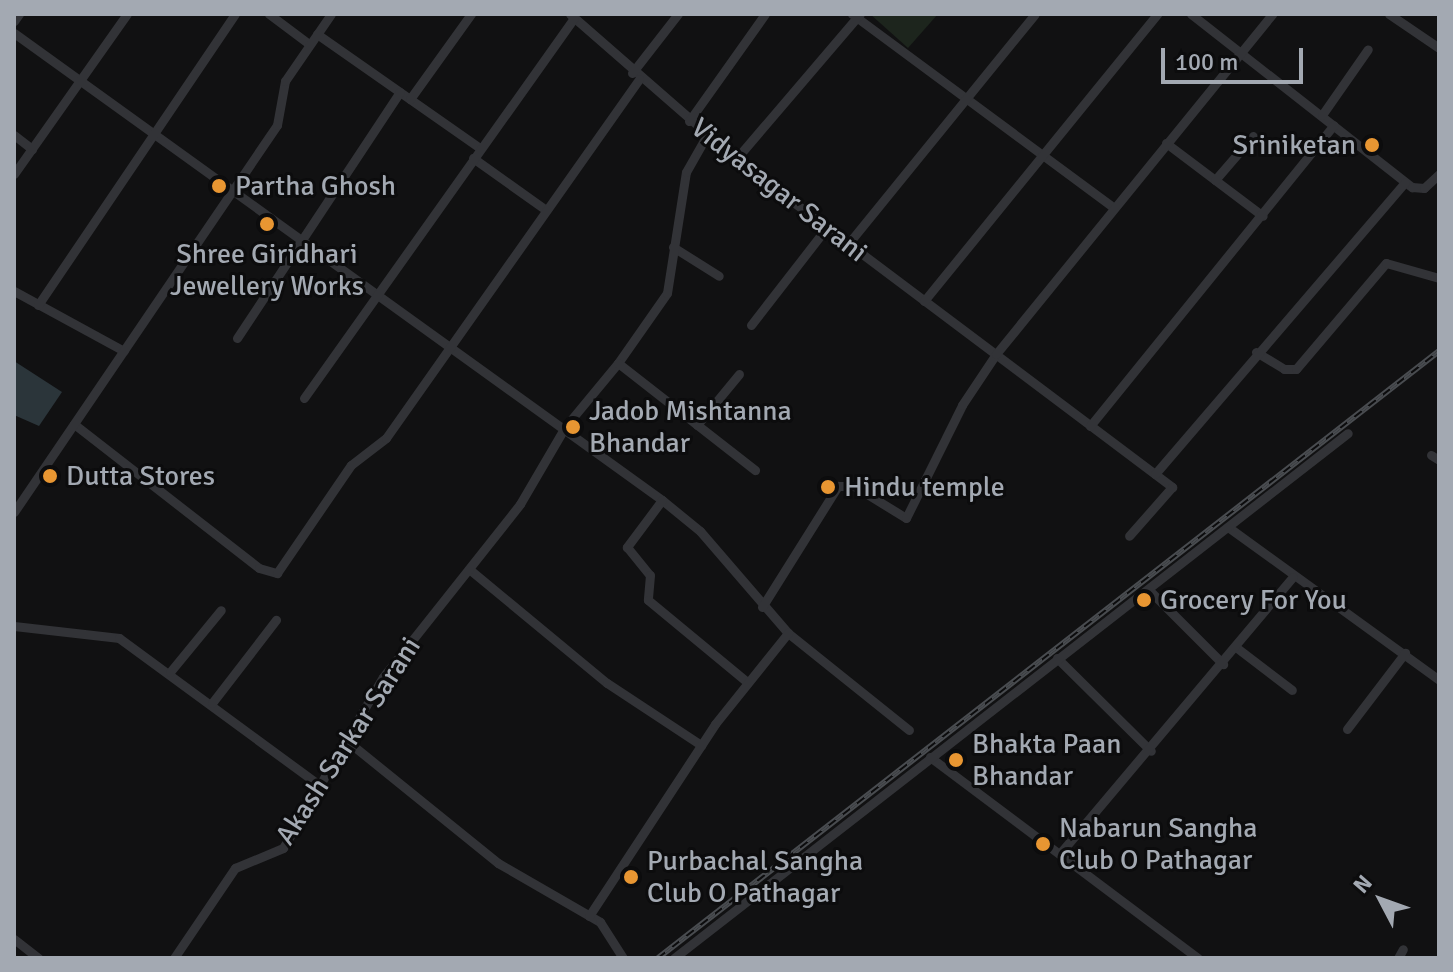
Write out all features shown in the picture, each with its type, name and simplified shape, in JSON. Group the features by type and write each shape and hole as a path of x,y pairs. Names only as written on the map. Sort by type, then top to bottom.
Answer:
{"street":[{"path":"14,21 19,14"},
{"path":"14,174 127,14"},
{"path":"38,305 235,14"},
{"path":"269,14 309,44"},
{"path":"14,512 277,125 285,81 331,14"},
{"path":"410,99 471,14"},
{"path":"74,424 259,568 277,573 351,465 386,438 448,340 678,14"},
{"path":"689,121 765,14"},
{"path":"848,244 962,97 1035,14"},
{"path":"924,301 1157,14"},
{"path":"1191,14 1405,182 1421,189 1439,174"},
{"path":"762,607 838,486 854,486 906,518 996,354 1272,14"},
{"path":"1389,14 1439,48"},
{"path":"736,159 856,15 1114,208"},
{"path":"304,398 376,288 473,158 572,16"},
{"name":"Vidyasagar Sarani","path":"572,16 635,76 736,159 1155,474"},
{"path":"14,33 376,288 662,500 700,531 762,607 788,633 909,730"},
{"path":"317,34 480,148"},
{"path":"1322,115 1368,49"},
{"path":"237,338 307,240 400,92"},
{"path":"1090,426 1334,125"},
{"path":"14,135 32,149"},
{"name":"Akash Sarkar Sarani","path":"174,958 235,868 283,848 322,787 383,677 520,504 565,427 618,363 667,293 686,172 707,135"},
{"path":"1215,180 1253,136"},
{"path":"1166,143 1263,216"},
{"path":"473,158 543,208"},
{"path":"1129,536 1172,487 1155,474 1256,352 1405,182"},
{"path":"751,325 827,227"},
{"path":"673,247 719,276"},
{"path":"1256,352 1284,369 1296,369 1386,263 1439,278"},
{"path":"14,291 124,351"},
{"path":"618,363 755,470"},
{"path":"697,425 739,374"},
{"path":"674,958 1348,433"},
{"path":"662,500 627,547 650,575 648,600 747,682"},
{"path":"1228,527 1439,680"},
{"path":"469,569 607,683 701,745"},
{"path":"1062,851 1151,751 1293,577"},
{"path":"1149,590 1223,664"},
{"path":"170,672 221,610"},
{"path":"212,703 276,620"},
{"path":"14,626 34,634 111,635 170,672 322,787"},
{"path":"589,916 701,745 788,633"},
{"path":"1237,648 1292,690"},
{"path":"1347,729 1405,653"},
{"path":"1057,658 1151,751"},
{"path":"346,740 498,863 589,916 620,946 623,958"},
{"path":"930,757 1062,851 1198,958"},
{"path":"14,939 38,958"}],"shaded area":[{"path":"870,14 938,14 908,48"},
{"path":"14,361 62,392 39,426 14,415"}],"railway":[{"path":"658,958 1439,351"}],"place":[{"name":"Sriniketan","path":"1372,145"},
{"name":"Partha Ghosh","path":"219,186"},
{"name":"Shree Giridhari Jewellery Works","path":"267,224"},
{"name":"Jadob Mishtanna Bhandar","path":"573,427"},
{"name":"Dutta Stores","path":"50,476"},
{"name":"Hindu temple","path":"828,487"},
{"name":"Grocery For You","path":"1144,600"},
{"name":"Bhakta Paan Bhandar","path":"956,760"},
{"name":"Nabarun Sangha Club O Pathagar","path":"1043,844"},
{"name":"Purbachal Sangha Club O Pathagar","path":"631,877"}]}
